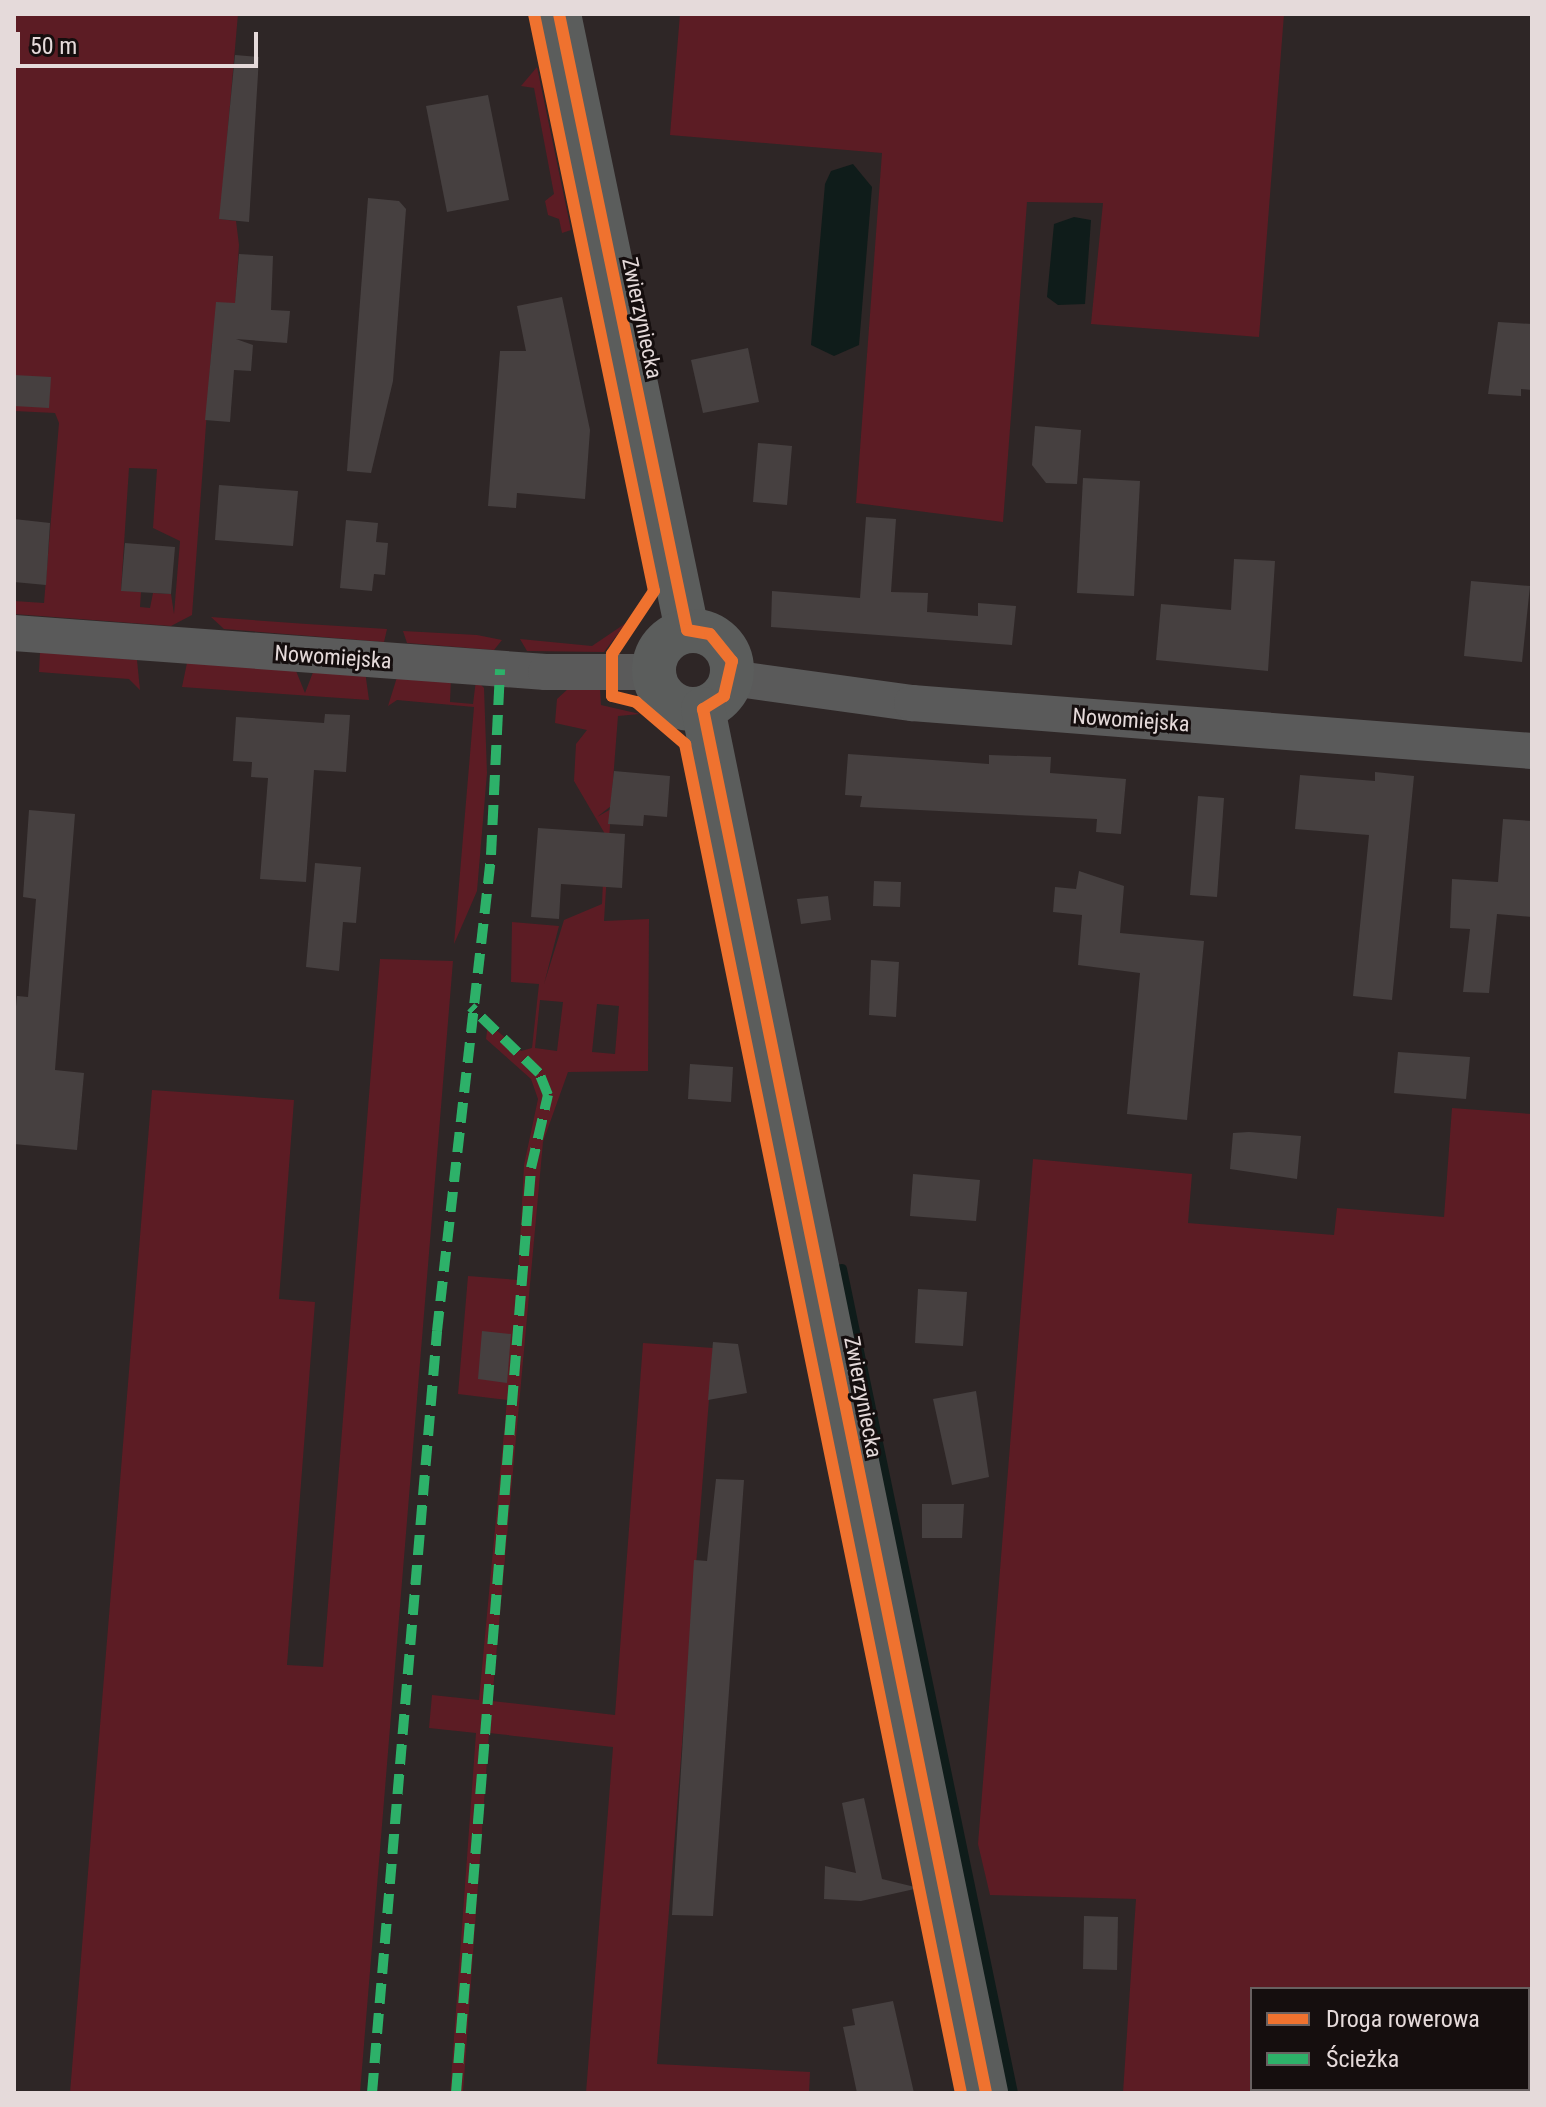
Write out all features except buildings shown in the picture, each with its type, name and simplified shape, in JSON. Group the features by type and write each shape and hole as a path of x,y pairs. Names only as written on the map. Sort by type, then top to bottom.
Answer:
{"street":[{"name":"Zwierzyniecka","path":"559,14 687,630"},
{"path":"687,630 720,640 732,661 717,694 668,700 653,672 664,643 687,630"},
{"name":"Nowomiejska","path":"14,633 546,672 653,672"},
{"name":"Zwierzyniecka","path":"717,694 986,2093"},
{"name":"Nowomiejska","path":"717,694 912,703 1532,751"}],"shaded area":[{"path":"14,14 238,14 220,219 236,221 239,245 233,339 212,343 192,615 171,626 14,614 14,601 44,603 59,423 55,413 14,411","holes":["129,468 157,469 153,528 180,541 174,614 171,594 153,593 150,608 140,607 141,592 121,590"]},
{"path":"680,14 1284,14 1259,337 1091,324 1103,203 1027,202 1003,522 856,503 882,153 670,135"},
{"path":"537,67 571,230 562,233 559,219 548,215 545,201 554,194 534,88 521,86"},
{"path":"853,164 872,187 859,345 834,356 811,345 825,184 831,171"},
{"path":"1074,217 1091,220 1085,304 1058,305 1047,297 1054,224"},
{"path":"211,617 387,629 384,642 224,629"},
{"path":"626,623 604,652 527,651 520,639 592,646"},
{"path":"403,631 477,635 502,640 494,650 407,643"},
{"path":"40,652 137,660 140,690 129,679 39,672"},
{"path":"188,658 294,666 305,693 315,667 365,671 369,700 182,687"},
{"path":"398,674 451,678 450,702 473,704 476,680 484,688 487,773 477,891 454,944 474,707 397,700 388,706"},
{"path":"569,688 600,689 601,705 640,714 618,716 611,806 597,817 611,809 604,921 649,919 648,1071 568,1072 543,1142 492,1701 615,1715 643,1343 713,1348 657,2064 810,2072 809,2093 586,2093 613,1747 489,1733 463,2093 450,2093 476,1733 429,1728 432,1695 479,1700 507,1400 458,1394 468,1276 518,1280 524,1165 538,1099 531,1079 486,1039 488,1023 521,1051 532,1048 539,984 511,982 512,922 559,926 544,984 564,920 602,904 605,834 574,781 576,744 587,730 555,723 557,699","holes":["540,1000 563,1002 557,1051 535,1048","597,1004 619,1006 615,1054 592,1052"]},
{"path":"380,959 453,961 360,2093 70,2093 152,1090 294,1100 279,1299 315,1302 287,1665 323,1667"},
{"path":"1452,1108 1532,1114 1532,2093 1123,2093 1136,1899 990,1895 978,1844 1033,1159 1192,1174 1188,1223 1334,1235 1337,1208 1444,1217"}],"waterway":[{"path":"842,1269 1013,2093"}],"marked path":[{"path":"372,2093 437,1331 491,855 500,669"},
{"path":"456,2093 531,1168 548,1095 539,1073 471,1007"}],"cycle path":[{"path":"534,14 654,591 612,654 612,696 636,702 685,744 961,2093"},
{"path":"559,14 687,630 710,634 732,661 724,696 703,709 986,2093"}]}
